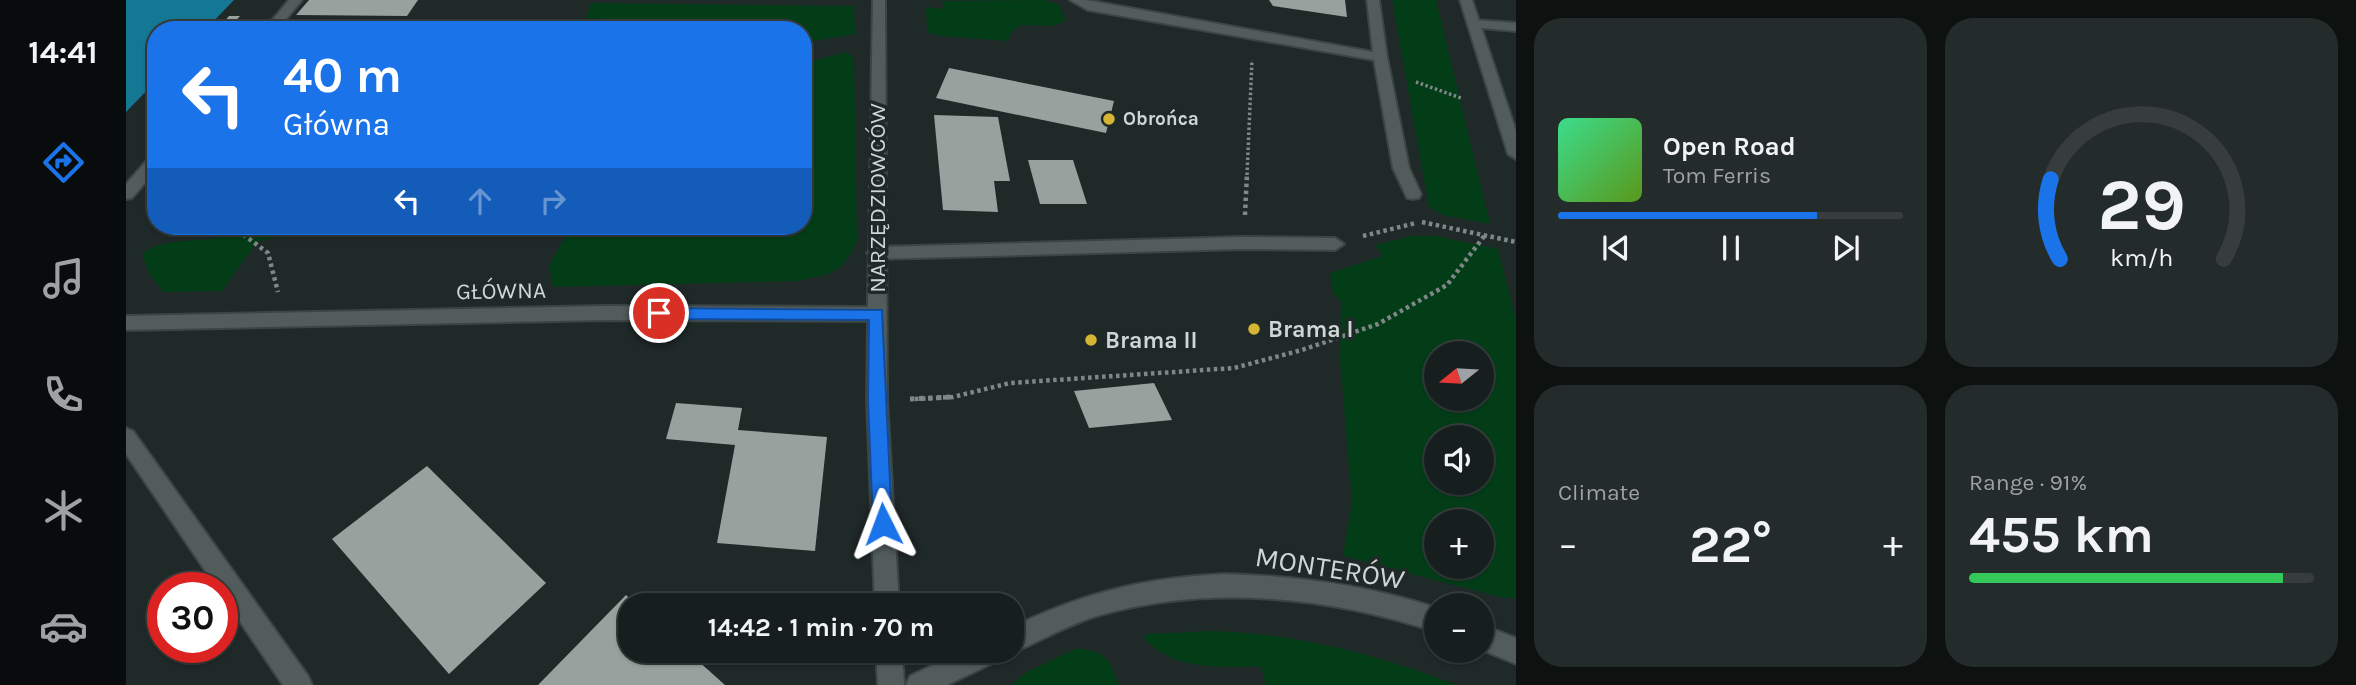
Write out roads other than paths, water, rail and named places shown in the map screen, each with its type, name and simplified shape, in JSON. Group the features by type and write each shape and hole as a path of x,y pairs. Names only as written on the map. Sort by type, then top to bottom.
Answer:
{"street":[{"path":"278,21 296,0"},
{"name":"NARZĘDZIOWCÓW","path":"879,0 877,400 886,593"},
{"path":"1076,0 1088,6 1253,34 1381,63"},
{"path":"1373,0 1381,63 1401,168 1413,194"},
{"path":"1466,0 1516,154"},
{"path":"1475,24 1516,27"},
{"path":"126,194 147,170"},
{"path":"876,253 1243,243 1335,244"},
{"name":"GŁÓWNA","path":"126,323 604,313 877,314"},
{"path":"126,437 299,685"},
{"name":"MONTERÓW","path":"1024,634 1066,614 1103,602 1190,588 1236,585 1296,590 1356,600 1424,617"},
{"path":"1494,642 1516,651"},
{"path":"890,663 891,685"},
{"path":"919,685 964,663"}],"water":[{"path":"126,0 234,0 214,21 147,21 147,90 126,112"}],"place":[{"name":"Obrońca","path":"1109,119"},
{"name":"Brama I","path":"1254,329"},
{"name":"Brama II","path":"1091,340"}]}
